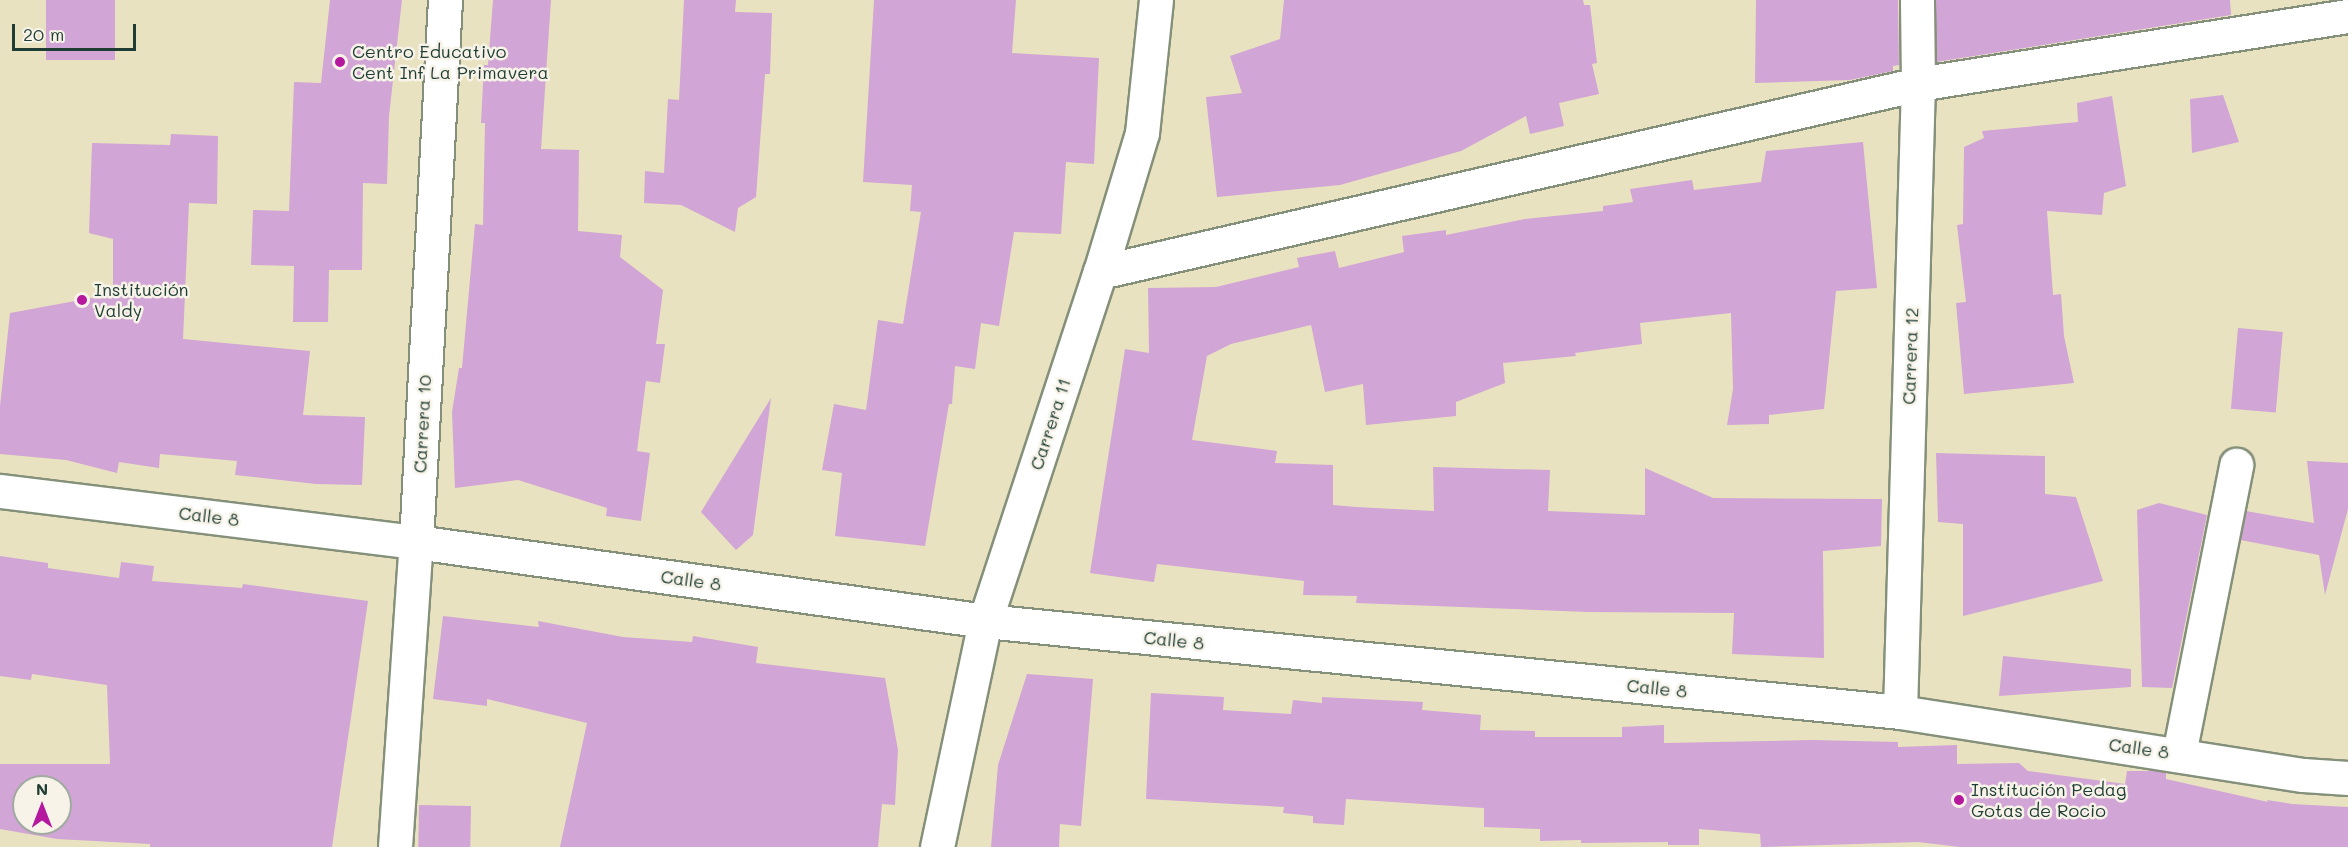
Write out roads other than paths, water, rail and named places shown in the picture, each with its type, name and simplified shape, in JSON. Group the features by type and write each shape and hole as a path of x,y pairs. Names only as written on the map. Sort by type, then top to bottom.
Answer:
{"street":[{"name":"Carrera 10","path":"395,847 416,542 445,0"},
{"name":"Carrera 11","path":"937,847 985,621 1100,272 1142,133 1156,0"},
{"name":"Carrera 12","path":"1900,712 1918,84 1917,0"},
{"path":"1100,272 1918,84 2348,16"},
{"path":"2179,754 2236,465"},
{"name":"Calle 8","path":"0,490 416,542 985,621 1900,712 2303,775 2348,778"}],"place":[{"name":"Centro Educativo Cent Inf La Primavera","path":"340,62"},
{"name":"Institución Valdy","path":"82,300"},
{"name":"Institución Pedag Gotas de Rocio","path":"1959,800"}]}
